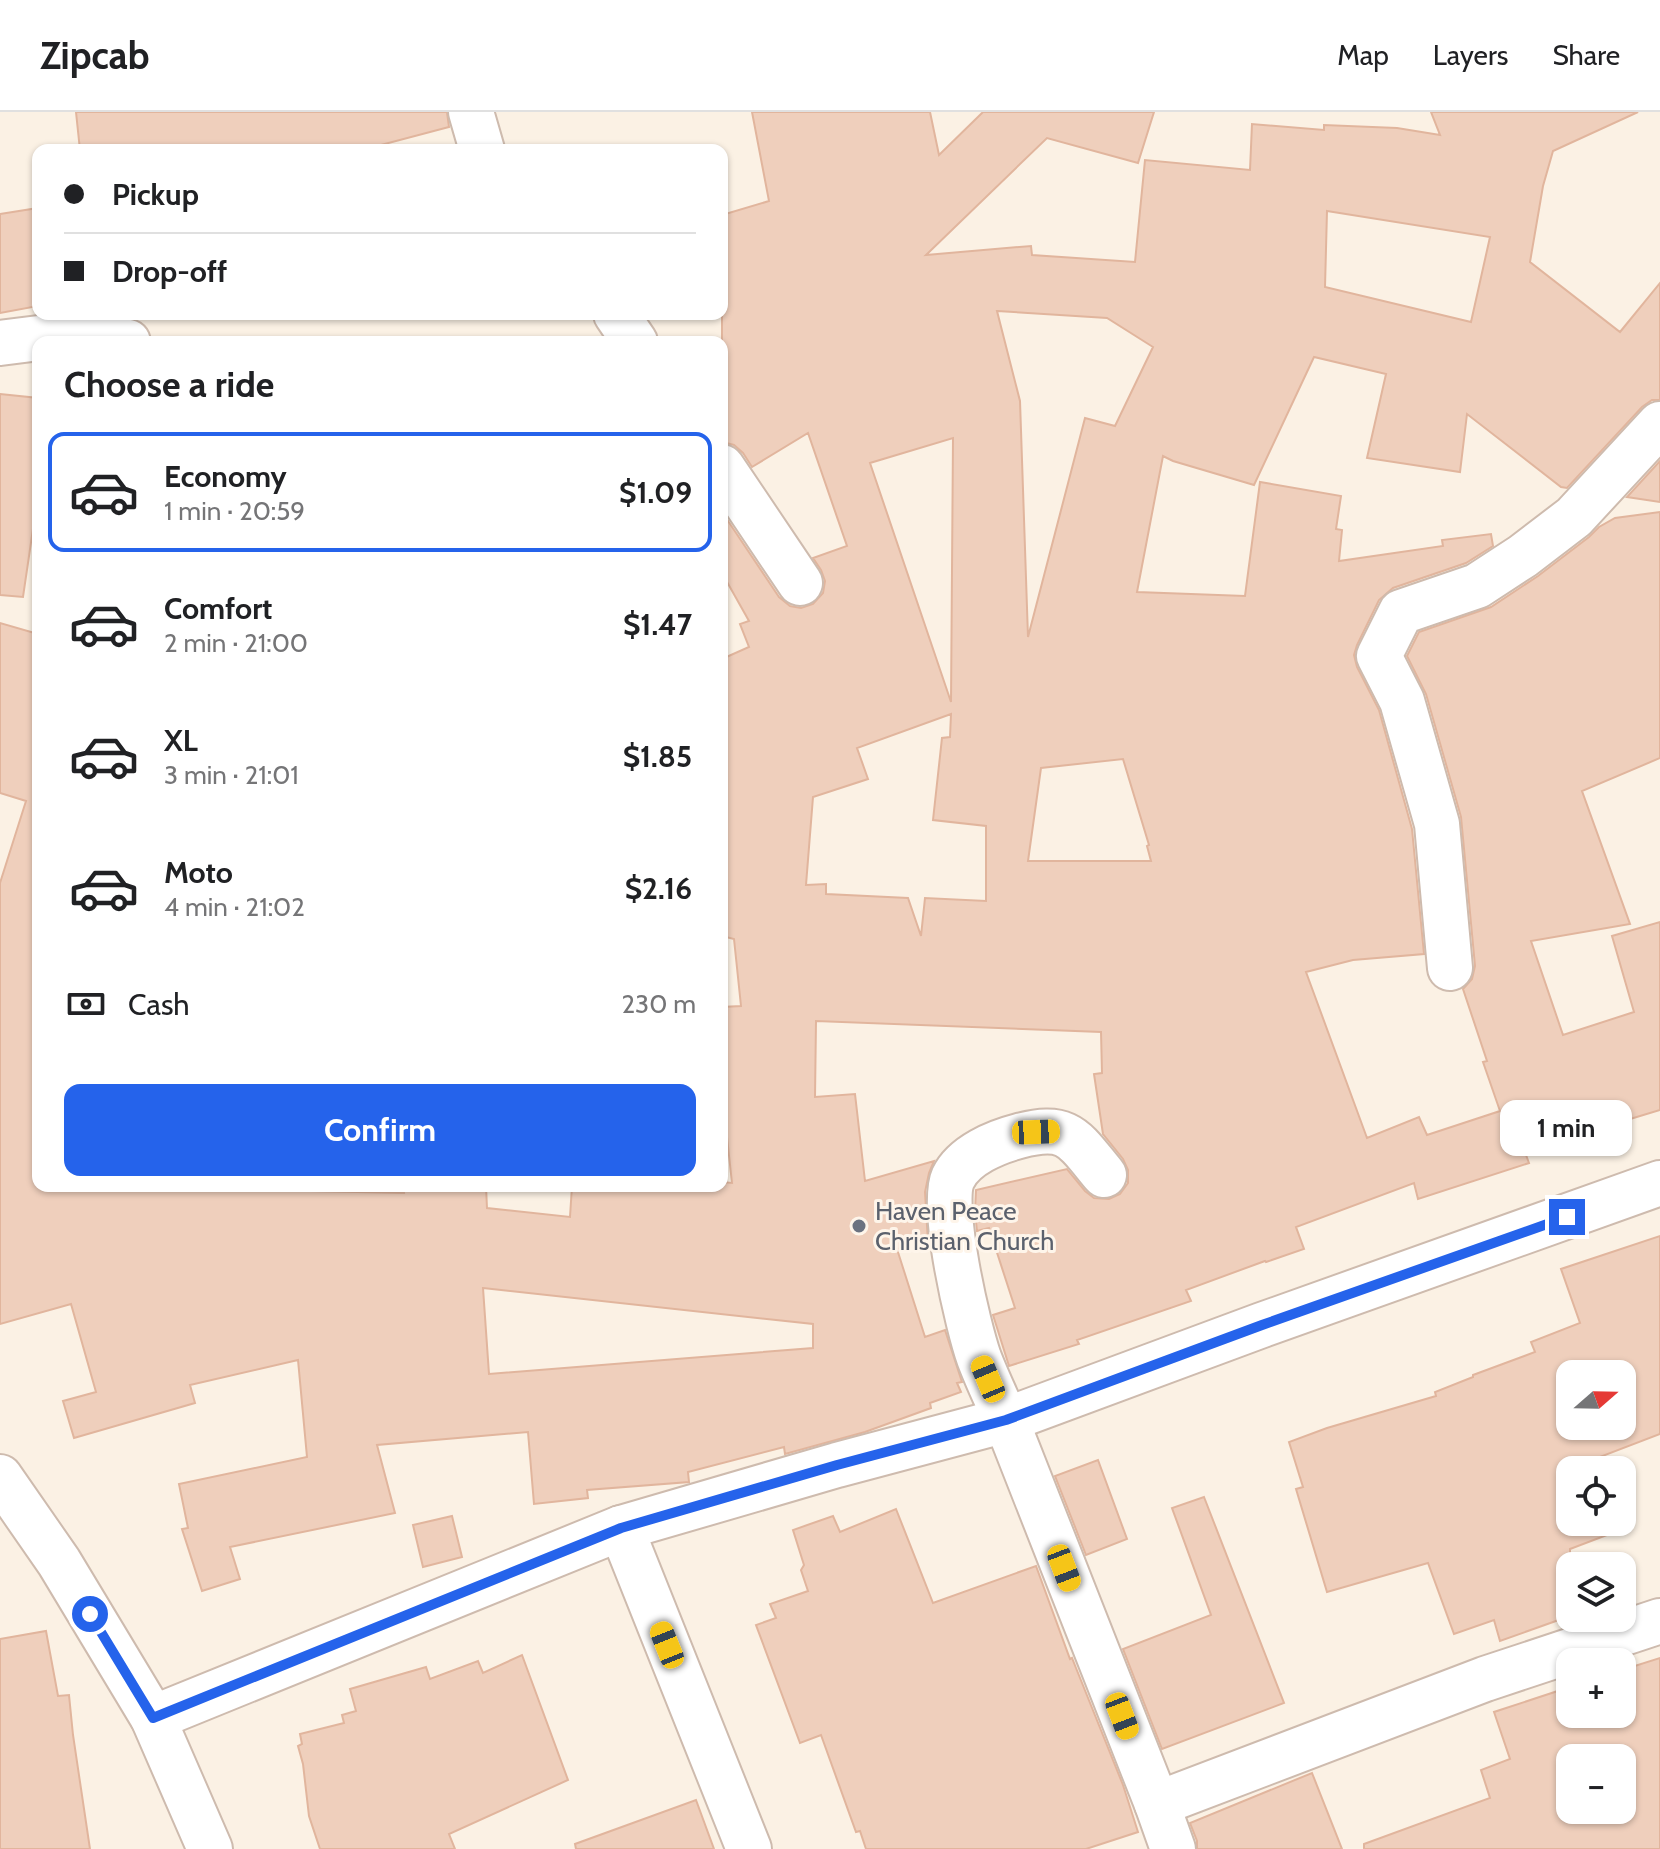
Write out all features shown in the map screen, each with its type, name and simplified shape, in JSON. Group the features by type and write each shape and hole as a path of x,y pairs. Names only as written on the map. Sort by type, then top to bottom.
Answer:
{"street":[{"path":"471,112 480,144"},
{"path":"55,336 79,333 95,336"},
{"path":"0,343 32,339"},
{"path":"1450,968 1437,824 1402,701 1379,656 1401,612 1477,586 1523,556 1574,517 1660,424"},
{"path":"728,476 800,583"},
{"path":"1104,1175 1073,1140 1056,1131 1036,1132 1005,1140 984,1150 960,1168 952,1179 950,1214 963,1301 979,1358 1173,1849"},
{"path":"153,1718 621,1528 1006,1420 1660,1183"},
{"path":"0,1477 59,1562 153,1718 210,1849"},
{"path":"621,1528 749,1849"},
{"path":"1157,1804 1485,1679 1660,1621"}],"building":[{"path":"76,112 447,112 449,127 385,144 79,144"},
{"path":"752,112 930,112 939,155 983,112 1154,112 1138,163 1047,138 926,255 1031,246 1032,255 1135,262 1145,160 1250,170 1252,124 1324,130 1324,125 1397,128 1440,135 1431,112 1638,112 1553,151 1543,186 1530,262 1620,332 1660,283 1660,400 1652,400 1642,407 1567,488 1561,487 1467,414 1460,472 1367,458 1386,374 1314,357 1254,485 1163,456 1137,592 1245,596 1260,482 1341,496 1336,529 1342,530 1339,561 1443,546 1442,540 1491,534 1493,546 1466,563 1393,588 1379,600 1354,655 1379,710 1412,829 1424,954 1353,960 1306,972 1367,1138 1419,1117 1427,1135 1500,1111 1463,989 1472,979 1475,966 1461,817 1426,694 1407,656 1419,632 1491,607 1538,576 1599,527 1615,518 1660,512 1660,758 1582,791 1630,924 1531,941 1563,1035 1634,1012 1612,936 1660,922 1660,1110 1526,1155 1529,1163 1418,1199 1414,1183 1296,1227 1304,1249 1186,1290 1191,1301 1077,1340 1079,1344 1009,1366 993,1315 1015,1308 989,1228 977,1231 976,1190 1067,1169 1094,1198 1109,1199 1120,1194 1128,1183 1128,1170 1103,1134 1094,1074 1102,1073 1101,1032 816,1021 815,1097 855,1094 865,1181 934,1161 925,1192 928,1242 897,1249 925,1337 945,1330 962,1382 957,1383 961,1392 930,1403 931,1408 865,1432 785,1454 784,1447 688,1472 689,1482 587,1490 588,1498 534,1504 528,1432 377,1445 395,1513 230,1547 240,1579 202,1591 182,1529 188,1528 179,1484 307,1457 298,1360 190,1385 195,1403 74,1438 63,1401 96,1392 71,1304 0,1324 0,883 26,801 0,793 0,623 32,632 32,1192 486,1192 487,1208 570,1217 572,1192 728,1192 728,1183 732,1183 728,1146 728,1007 741,1006 734,939 728,938 728,656 749,647 740,624 749,621 728,584 728,521 779,597 790,606 801,608 813,604 823,593 825,581 813,558 847,546 808,433 752,467 743,453 728,444 728,336 722,336 722,320 728,320 728,213 769,201","holes":["1327,211 1490,237 1471,322 1325,287","997,311 1107,318 1153,347 1115,426 1085,418 1028,637 1020,401","953,438 951,702 870,463","951,714 950,737 942,738 933,820 986,826 986,901 925,898 921,936 908,898 826,894 826,884 806,885 813,797 868,779 857,748","1123,759 1151,861 1028,861 1041,768","483,1288 813,1324 813,1348 489,1374"]},
{"path":"32,209 32,307 0,313 0,214"},
{"path":"0,394 32,397 32,536 23,597 0,595"},
{"path":"1660,461 1660,502 1627,497"},
{"path":"1660,1236 1660,1434 1602,1456 1556,1456 1556,1536 1604,1536 1570,1549 1570,1552 1556,1552 1556,1621 1500,1641 1494,1620 1454,1634 1428,1563 1327,1592 1296,1489 1303,1487 1289,1442 1436,1396 1435,1392 1473,1375 1535,1352 1531,1342 1580,1323 1561,1269"},
{"path":"1098,1460 1127,1539 1086,1555 1055,1476"},
{"path":"1204,1497 1284,1703 1162,1749 1123,1649 1211,1615 1172,1508"},
{"path":"896,1509 933,1603 1036,1566 1070,1659 1123,1785 1138,1832 1086,1849 866,1849 860,1831 856,1832 821,1735 800,1743 756,1625 776,1618 770,1604 808,1591 793,1530 833,1516 840,1532"},
{"path":"452,1516 462,1557 423,1567 413,1525"},
{"path":"46,1631 58,1696 69,1695 90,1849 0,1849 0,1639"},
{"path":"522,1655 568,1780 449,1834 455,1849 320,1849 309,1816 298,1746 302,1744 300,1734 344,1723 342,1715 356,1711 350,1689 426,1667 430,1679 478,1661 483,1673"},
{"path":"1660,1658 1660,1849 1364,1849 1364,1844 1490,1798 1481,1770 1510,1759 1494,1712 1556,1692 1556,1728 1636,1728 1636,1666"},
{"path":"1312,1773 1342,1849 1197,1849 1190,1823"},
{"path":"696,1800 714,1849 576,1849 575,1844"}],"place":[{"name":"Haven Peace Christian Church","path":"859,1226"}],"route":[{"path":"90,1614 153,1718 621,1528 1006,1420 1567,1217"}]}
